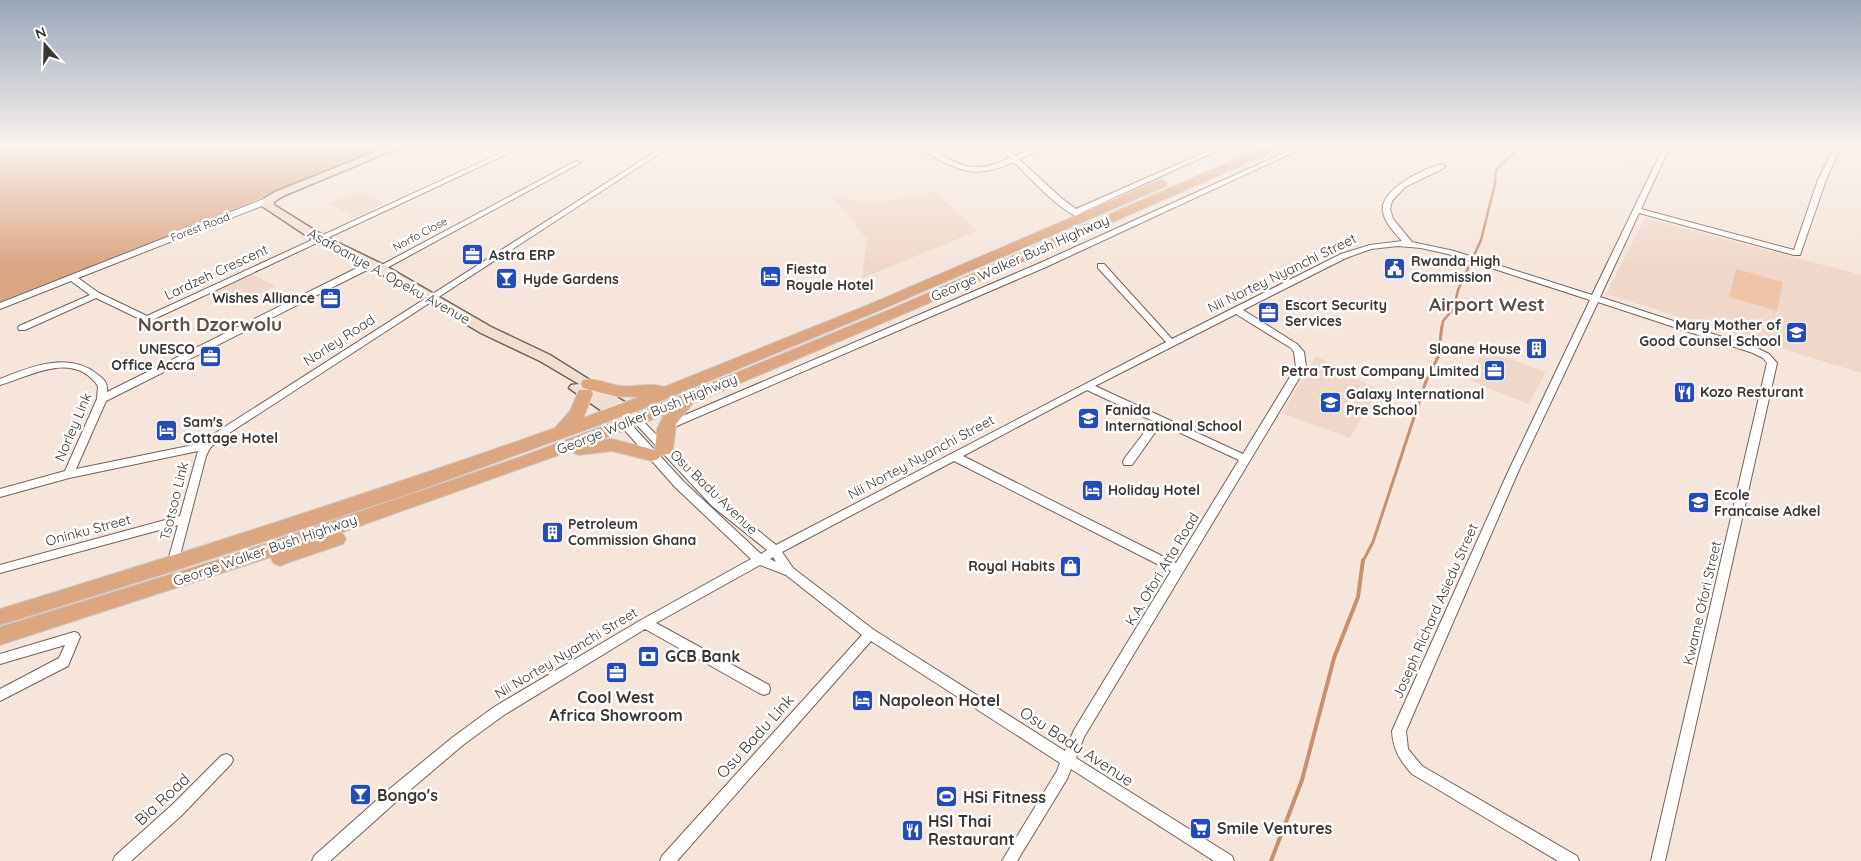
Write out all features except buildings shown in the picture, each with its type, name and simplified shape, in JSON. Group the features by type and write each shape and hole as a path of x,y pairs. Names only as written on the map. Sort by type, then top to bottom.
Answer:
{"highway":[{"name":"George Walker Bush Highway","path":"0,636 87,610 178,591 309,549 404,514 477,478 526,461 626,417 699,380 965,268 1078,215 1149,186"},
{"name":"George Walker Bush Highway","path":"0,617 173,564 396,491 559,432 626,417 693,396 1011,263 1184,186"},
{"path":"559,432 572,422 582,408 587,389 637,393 656,391 699,380"},
{"path":"526,461 586,448 612,445 658,452 665,427 671,416 693,396"}],"main road":[{"name":"Forest Road","path":"269,200 302,186"},
{"name":"Asafoanye A. Opeku Avenue","path":"269,200 268,206 320,239 376,266 517,346 537,363 587,389 626,417"}],"street":[{"path":"320,239 434,186"},
{"name":"Norfo Close","path":"102,399 376,266 531,186"},
{"name":"Norley Road","path":"0,493 68,474 206,446 216,437 605,186"},
{"path":"1046,186 1078,215 1139,186"},
{"path":"665,427 695,412 1043,265 1216,186"},
{"path":"1402,186 1395,190 1389,198 1387,214 1389,220 1409,244"},
{"name":"Joseph Richard Asiedu Street","path":"1572,861 1417,770 1399,746 1399,731 1456,598 1594,298 1648,186"},
{"path":"1637,210 1798,253 1820,186"},
{"name":"Forest Road","path":"0,306 269,200"},
{"name":"Lardzeh Crescent","path":"71,278 96,295 147,319 320,239"},
{"name":"Nii Nortey Nyanchi Street","path":"319,861 458,740 499,711 645,624 775,551 954,456 1351,252 1376,246 1409,244 1464,258 1594,298"},
{"path":"1100,266 1172,344"},
{"path":"22,328 96,295"},
{"name":"Kwame Ofori Street","path":"1594,298 1750,348 1766,356 1772,363 1658,861"},
{"name":"K.A. Ofori Atta Road","path":"1009,861 1062,775 1079,734 1180,570 1301,366 1299,352 1294,346 1238,311"},
{"name":"Norley Link","path":"0,382 54,363 74,365 97,378 103,386 102,399 68,474"},
{"path":"1087,386 1245,460"},
{"name":"Osu Badu Avenue","path":"626,417 658,452 775,551 789,571"},
{"path":"1128,462 1160,420"},
{"name":"Tsotsoo Link","path":"173,564 201,456 206,446"},
{"name":"Osu Badu Avenue","path":"658,452 679,484 760,560 789,571 870,634 1227,861"},
{"path":"954,456 1180,570"},
{"name":"Oninku Street","path":"0,569 185,519"},
{"path":"645,624 764,689"},
{"name":"Osu Badu Link","path":"667,861 870,634"},
{"path":"0,659 74,637 64,662 0,696"},
{"name":"Bia Road","path":"120,861 177,810 226,760"}],"shaded area":[{"path":"0,186 291,186 0,304"},
{"path":"359,191 385,203 355,217 329,203"},
{"path":"935,191 977,231 862,278 867,239 833,197 872,202 913,197"},
{"name":"Mary Mother of Good Counsel School","path":"1645,218 1861,275 1861,373 1606,294"},
{"path":"1736,269 1783,282 1777,311 1729,297"},
{"path":"252,274 275,286 233,307 211,293"},
{"path":"1482,348 1546,372 1528,404 1471,381"},
{"name":"Galaxy International Pre School","path":"1316,356 1378,390 1350,438 1282,413"}],"waterway":[{"path":"1442,327 1443,321 1454,308 1458,290 1481,240 1494,186"},
{"path":"1363,561 1373,542 1426,381 1438,357 1442,326"},
{"path":"1271,861 1302,780 1334,658 1358,597 1363,560"}],"place":[{"name":"Astra ERP","path":"473,255"},
{"name":"Rwanda High Commission","path":"1395,269"},
{"name":"Fiesta Royale Hotel","path":"770,277"},
{"name":"Hyde Gardens","path":"507,279"},
{"name":"Wishes Alliance","path":"331,298"},
{"name":"Escort Security Services","path":"1269,313"},
{"name":"Mary Mother of Good Counsel School","path":"1797,333"},
{"name":"Sloane House","path":"1537,349"},
{"name":"UNESCO Office Accra","path":"211,357"},
{"name":"Petra Trust Company Limited","path":"1495,371"},
{"name":"Kozo Resturant","path":"1684,392"},
{"name":"Galaxy International Pre School","path":"1330,402"},
{"name":"Fanida International School","path":"1089,418"},
{"name":"Sam's Cottage Hotel","path":"167,430"},
{"name":"Holiday Hotel","path":"1092,490"},
{"name":"Ecole Francaise Adkel","path":"1698,503"},
{"name":"Petroleum Commission Ghana","path":"552,532"},
{"name":"Royal Habits","path":"1071,566"},
{"name":"GCB Bank","path":"649,656"},
{"name":"Cool West Africa Showroom","path":"616,673"},
{"name":"Napoleon Hotel","path":"863,700"},
{"name":"Bongo's","path":"361,795"},
{"name":"HSi Fitness","path":"947,797"},
{"name":"Smile Ventures","path":"1201,828"},
{"name":"HSI Thai Restaurant","path":"912,830"}],"district":[{"name":"Airport West","path":"1487,304"},
{"name":"North Dzorwolu","path":"210,324"}]}
